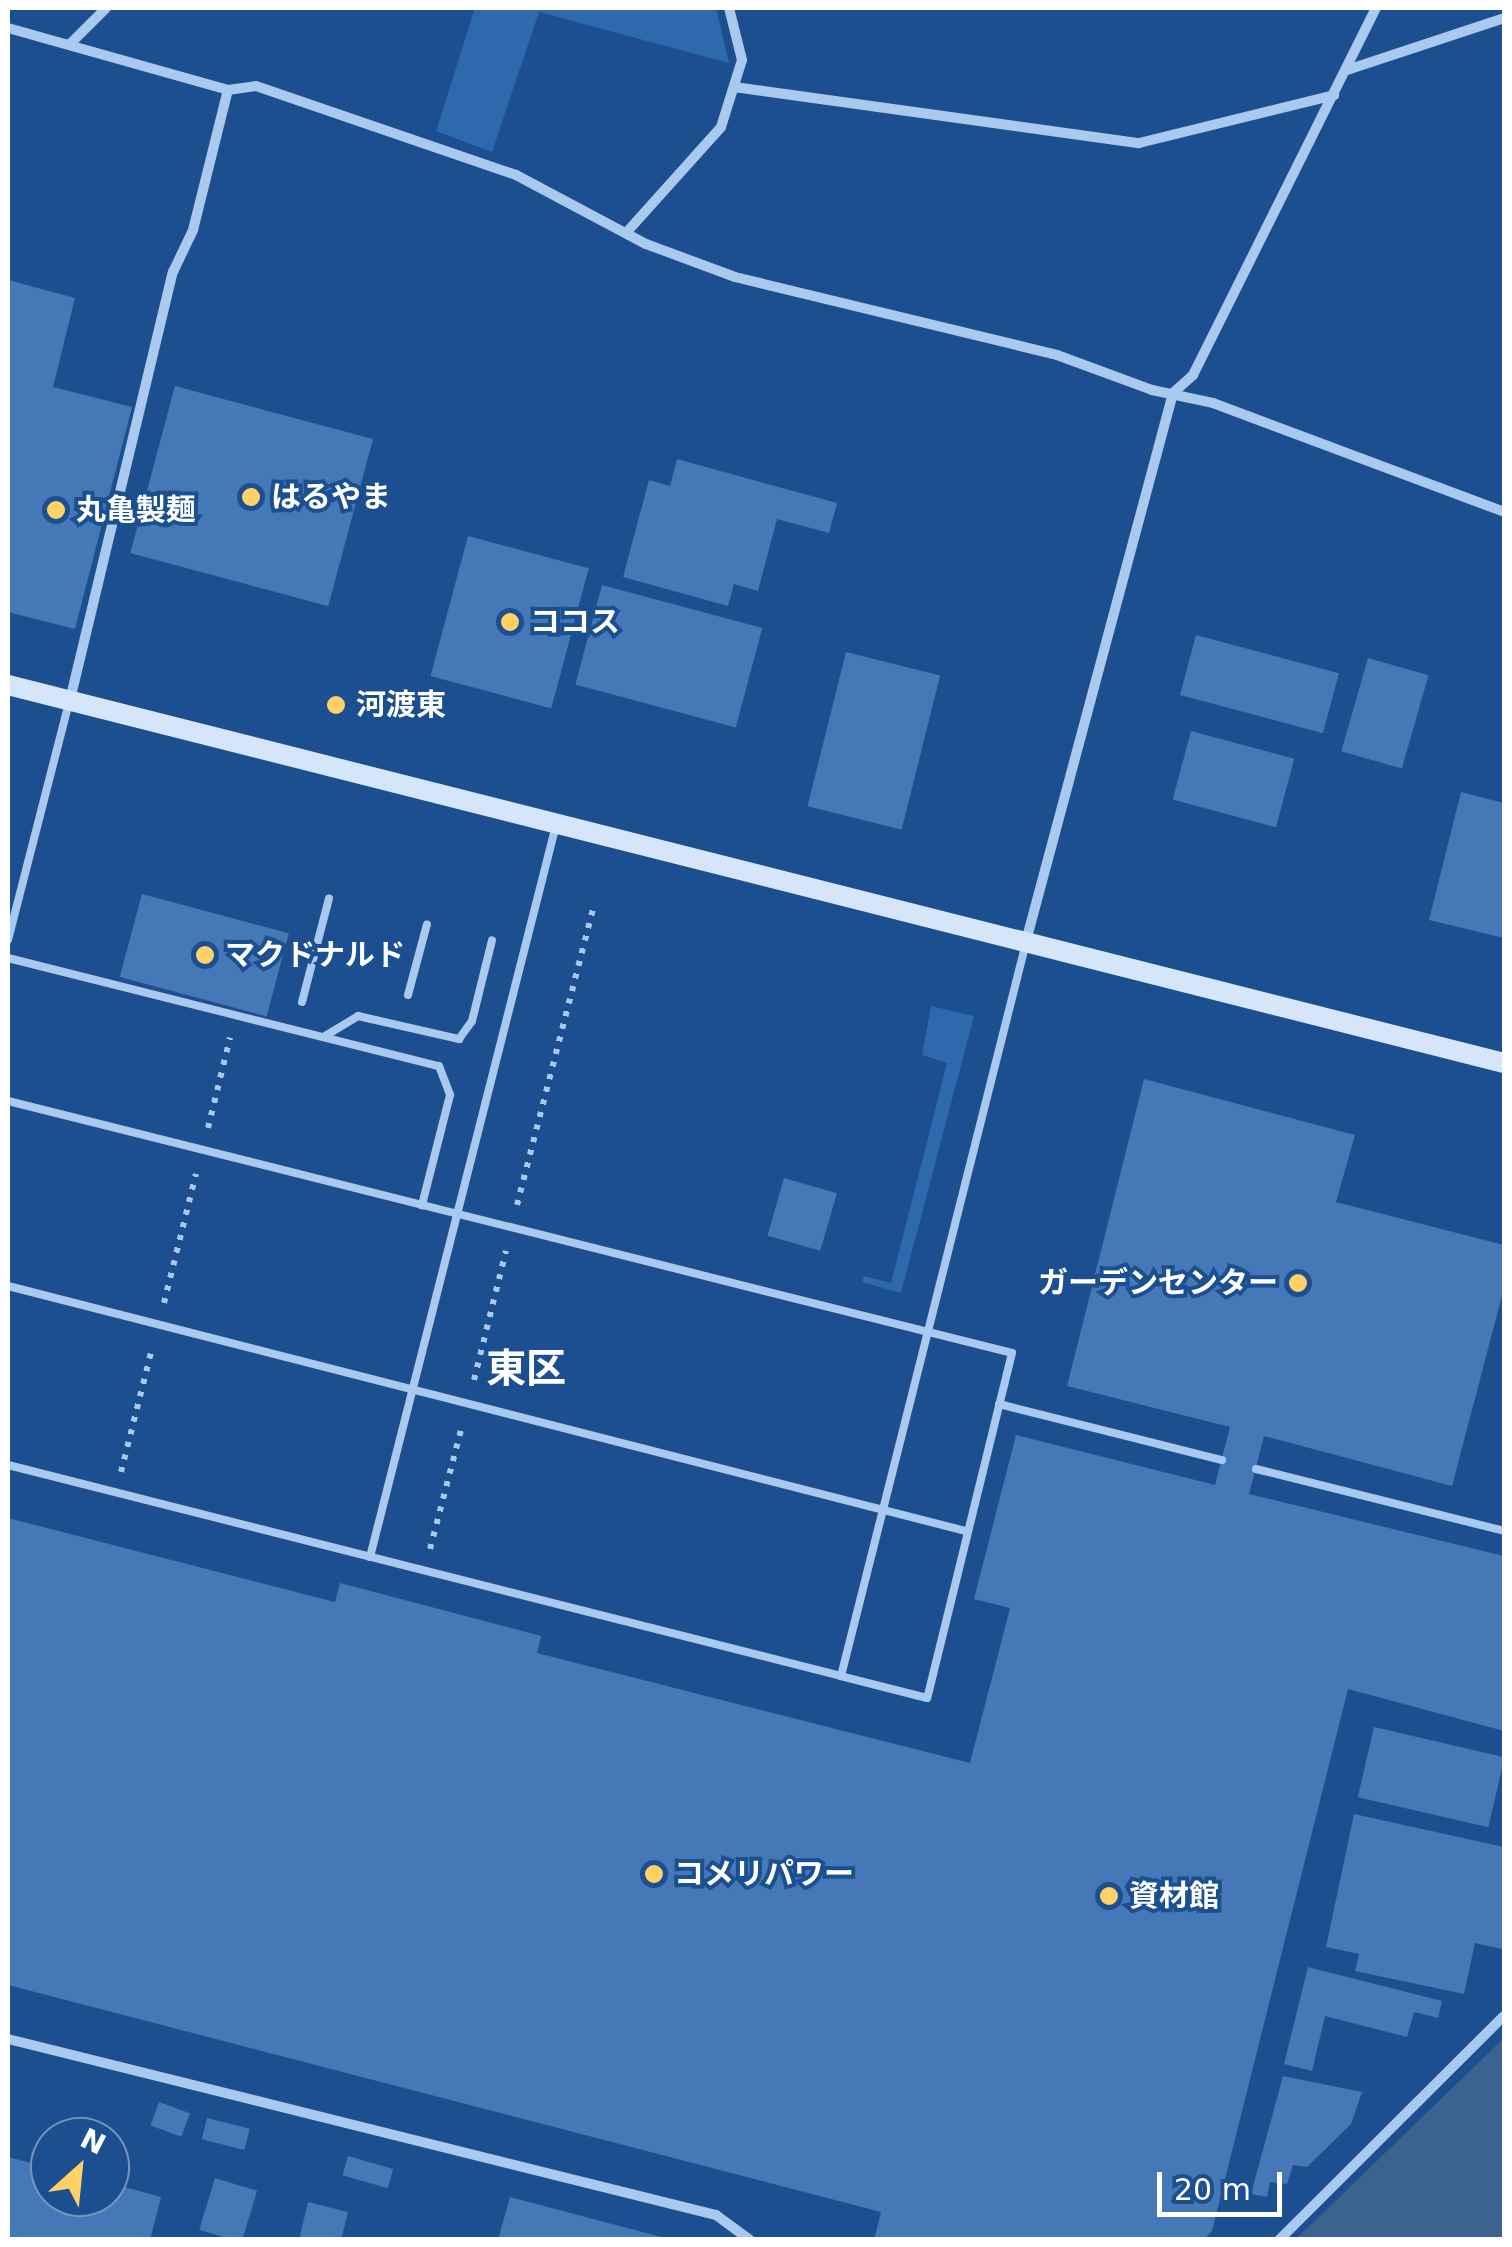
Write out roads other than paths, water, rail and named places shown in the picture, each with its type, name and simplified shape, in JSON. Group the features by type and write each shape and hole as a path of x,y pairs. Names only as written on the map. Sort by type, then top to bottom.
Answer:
{"street":[{"path":"70,44 106,8"},
{"path":"626,233 722,127 742,60 728,8"},
{"path":"1026,941 1173,392 1194,375 1376,8"},
{"path":"1347,70 1504,18"},
{"path":"8,28 228,90 256,86 516,174 626,233 735,277 928,321 1173,392 1504,512"},
{"path":"734,87 1139,143 1334,95"},
{"path":"70,701 173,272 193,230 228,90"},
{"path":"8,685 1504,1062"},
{"path":"1279,2240 1504,2016"},
{"path":"8,2039 716,2215 750,2240"}],"lane":[{"path":"8,940 70,701"},
{"path":"370,1557 557,824"},
{"path":"302,1002 329,898"},
{"path":"408,995 427,924"},
{"path":"324,1036 358,1016 460,1039 472,1021 492,940"},
{"path":"840,1676 1026,941"},
{"path":"8,958 324,1036 442,1070 450,1095 422,1204"},
{"path":"8,1101 1012,1353 927,1698 8,1465"},
{"path":"8,1286 966,1530"},
{"path":"999,1404 1222,1460"},
{"path":"1256,1468 1504,1531"}],"place":[{"name":"はるやま","path":"251,497"},
{"name":"丸亀製麺","path":"56,510"},
{"name":"ココス","path":"510,622"},
{"name":"河渡東","path":"336,705"},
{"name":"マクドナルド","path":"205,955"},
{"name":"ガーデンセンター","path":"1298,1283"},
{"name":"コメリパワー","path":"654,1874"},
{"name":"資材館","path":"1109,1896"}],"district":[{"name":"東区","path":"526,1368"}]}
